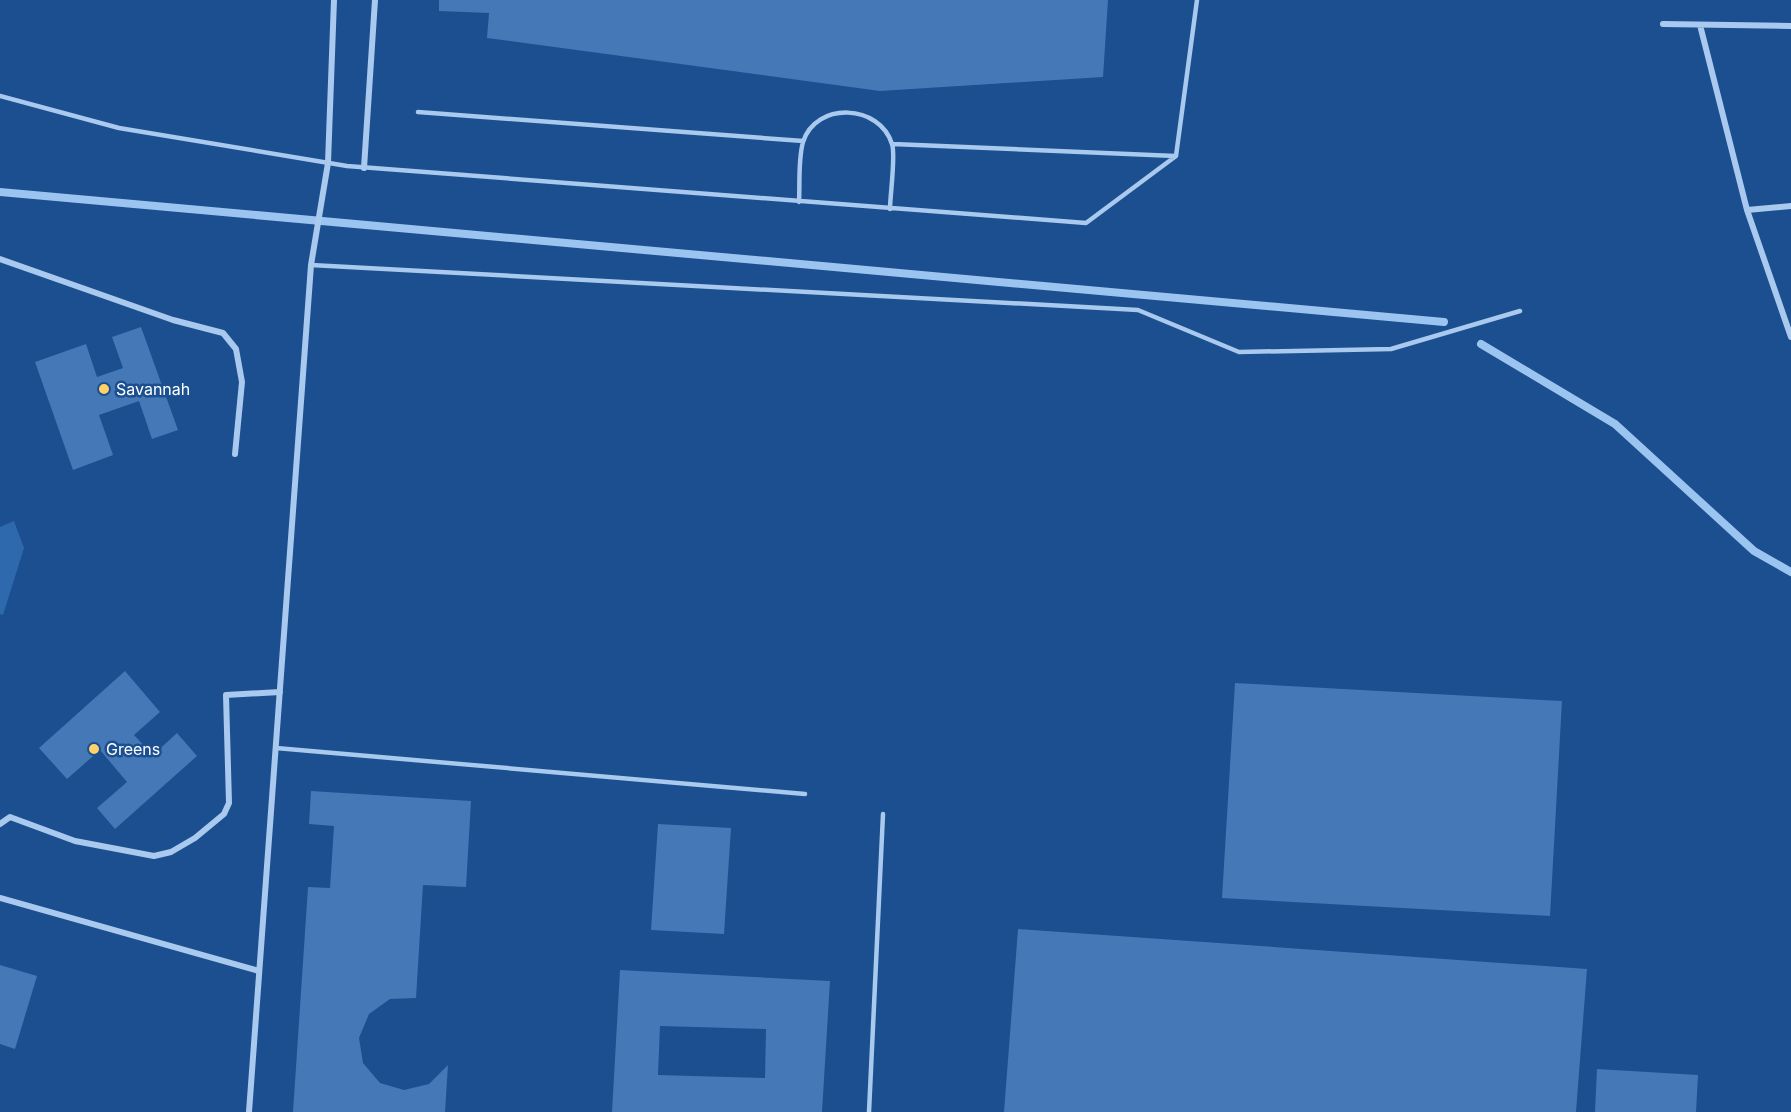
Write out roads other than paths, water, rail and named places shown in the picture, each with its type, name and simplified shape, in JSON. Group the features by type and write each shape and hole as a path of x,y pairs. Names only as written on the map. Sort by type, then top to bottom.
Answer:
{"street":[{"path":"249,1112 311,265 325,192 328,163 334,0"},
{"path":"364,168 375,0"},
{"path":"1663,24 1791,26"},
{"path":"1700,25 1747,210 1791,337"},
{"path":"1747,210 1791,206"},
{"path":"0,259 173,320 223,333 236,349 242,382 235,454"},
{"path":"0,824 10,817 75,841 154,856 171,852 195,838 224,814 229,803 226,695 280,692"},
{"path":"0,898 259,971"}],"lane":[{"path":"0,96 119,128 364,168 1086,223 1176,156 1197,0"},
{"path":"418,112 803,141"},
{"path":"798,202 803,141 815,123 836,112 860,113 880,124 893,144 890,209"},
{"path":"893,144 1176,156"},
{"path":"311,265 1138,309 1239,352 1391,349 1520,311"},
{"path":"276,748 805,794"},
{"path":"868,1112 883,814"}],"waterway":[{"path":"0,192 1444,322"},
{"path":"1481,344 1615,424 1754,551 1791,572"}],"place":[{"name":"Savannah","path":"104,389"},
{"name":"Greens","path":"94,749"}]}
